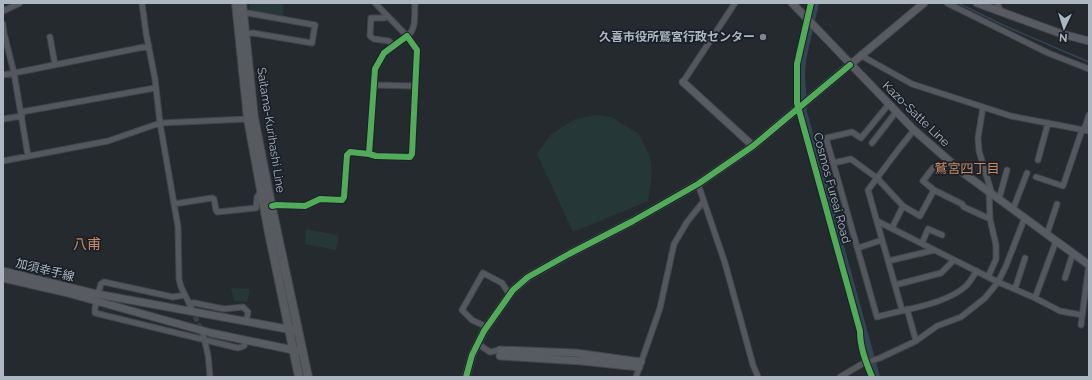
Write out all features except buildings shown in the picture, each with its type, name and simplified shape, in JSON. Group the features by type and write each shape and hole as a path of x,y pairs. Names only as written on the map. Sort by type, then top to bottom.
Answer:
{"main road":[{"name":"Saitama-Kurihashi Line","path":"236,3 248,119 265,189 272,206 308,377"},
{"name":"Saitama-Kurihashi Line","path":"242,3 244,34 254,118 289,330 299,377"},
{"name":"Kazo-Satte Line","path":"792,3 914,130 962,172 1089,264"},
{"path":"466,377 472,355 488,327 510,295 528,278 698,184 754,146 860,55 924,3"},
{"path":"977,3 1062,34 1089,41"},
{"path":"683,82 754,146"},
{"name":"加須幸手線","path":"3,271 98,294 298,331"},
{"name":"加須幸手線","path":"3,278 64,292 211,333 302,351"},
{"path":"500,353 576,353 640,364"}],"street":[{"path":"3,11 20,3"},
{"path":"142,3 156,88 160,123 178,227 179,279 190,305 195,303 224,309 243,307 248,312 246,322"},
{"path":"272,206 305,206 320,199 342,200 344,197 347,155 350,152 376,156 410,157 412,154 417,50 407,36 375,3"},
{"path":"369,154 375,69 384,54 411,34 413,30 415,3"},
{"path":"683,82 735,3"},
{"path":"947,3 1048,53 1089,69"},
{"path":"997,3 1001,12"},
{"path":"242,12 315,25 312,43 253,33 244,34"},
{"path":"387,16 384,18 371,18 370,36 374,39 389,41 394,46"},
{"path":"3,24 14,73 28,156"},
{"path":"50,37 55,66"},
{"path":"3,75 55,66 149,46"},
{"path":"860,55 912,84 1012,116 1085,130"},
{"path":"373,85 416,86"},
{"path":"3,119 21,114 156,88"},
{"path":"889,104 861,138 852,132 826,138 877,317 940,301 952,296 967,285 977,271"},
{"path":"983,107 978,138 979,151 990,193 990,219 996,245 996,259 988,277"},
{"path":"872,143 896,112"},
{"path":"1036,177 1063,186 1085,130 1089,115"},
{"path":"3,161 108,141 160,123 248,119"},
{"path":"1038,160 1048,123"},
{"path":"914,130 868,190 895,285 916,341"},
{"path":"833,163 851,159 877,178 904,206 920,216 934,190"},
{"path":"933,168 923,182 934,190 962,204 964,207 990,219"},
{"path":"999,199 1007,170"},
{"path":"1013,209 1027,172"},
{"path":"698,184 725,263 752,364 758,377"},
{"path":"174,204 212,198 214,199 216,210 218,212 256,208 257,197 265,189"},
{"path":"636,377 660,308 674,244 687,222 703,202"},
{"path":"1047,234 1057,204"},
{"path":"892,228 904,206"},
{"path":"840,377 868,362 916,341 937,326 961,317 985,298 998,282 1006,266 1025,217"},
{"path":"877,221 998,282 1060,311 1082,315"},
{"path":"922,244 928,230 942,234"},
{"path":"858,248 882,240"},
{"path":"1035,298 1056,241"},
{"path":"888,261 935,250"},
{"path":"1065,278 1073,253"},
{"path":"1015,289 1025,258"},
{"path":"895,285 941,273 954,260"},
{"path":"1080,325 1089,264"},
{"path":"488,327 472,320 462,310 483,272 502,283 510,295"},
{"path":"98,294 101,284 104,282 173,297 185,295"},
{"path":"97,301 95,313 120,320 238,348 244,346 246,340"},
{"path":"203,334 208,355 210,377"},
{"path":"478,344 490,352 500,353"}],"shaded area":[{"path":"250,3 283,3 284,17 250,11"},
{"path":"595,115 611,117 639,134 650,157 652,174 648,201 573,232 537,154 550,135 575,119"},
{"path":"306,229 337,235 339,238 336,250 305,244"},
{"path":"231,288 250,289 247,302 234,301"}],"waterway":[{"path":"816,3 803,60 802,74 804,112 877,377"},
{"path":"958,3 1005,26 1089,62"}],"tunnel":[{"path":"192,310 202,332"}],"cycle path":[{"name":"Cosmos Fureai Road","path":"811,3 797,64 797,103 860,331 864,355 872,377"},
{"path":"272,206 305,206 320,199 342,200 344,197 347,155 350,152 369,154 375,69 384,53 407,36 417,50 412,154 410,157 376,156 369,154"},
{"path":"466,377 472,355 484,331 513,290 528,277 633,221 698,184 753,146 850,65"}],"place":[{"name":"久喜市役所鷲宮行政センター","path":"763,37"}],"district":[{"name":"鷲宮四丁目","path":"967,168"},
{"name":"八甫","path":"87,244"}]}
